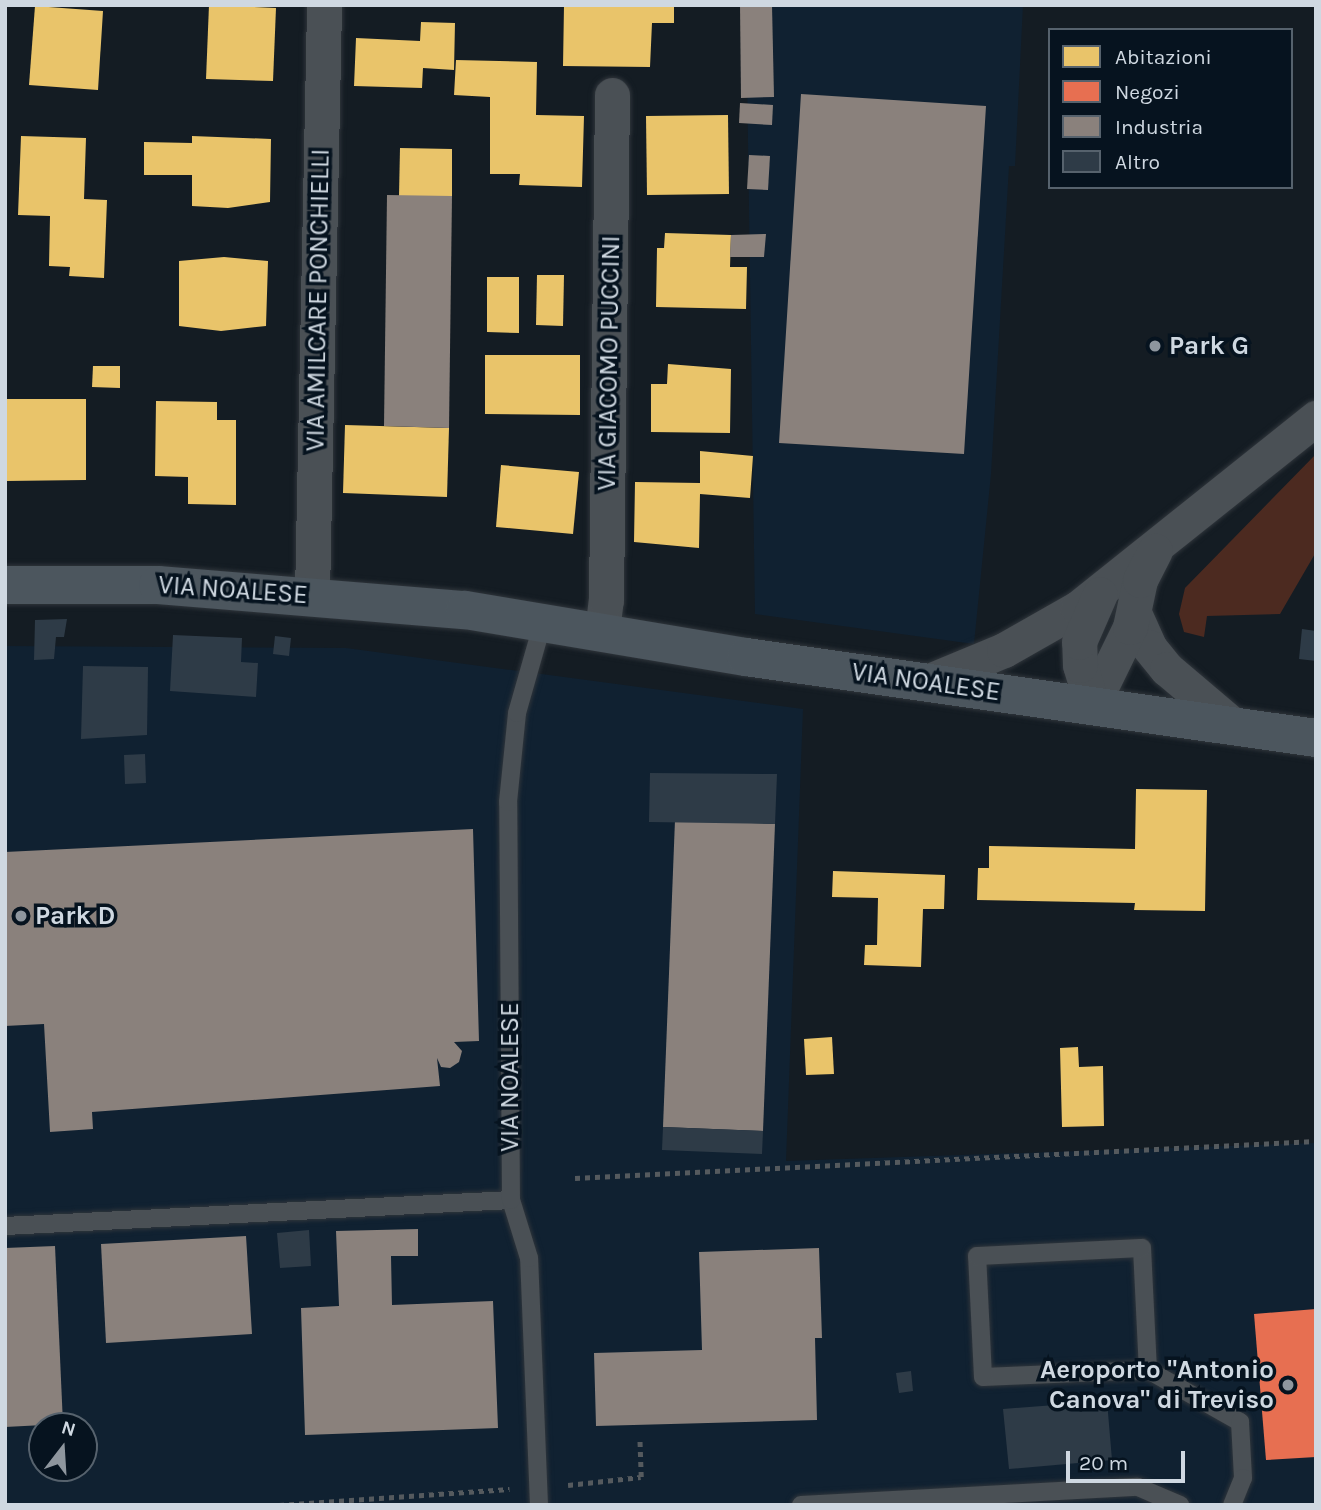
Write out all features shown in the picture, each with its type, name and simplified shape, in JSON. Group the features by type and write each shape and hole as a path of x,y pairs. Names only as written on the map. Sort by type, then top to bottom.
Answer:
{"main road":[{"name":"VIA NOALESE","path":"5,585 158,585 313,595 543,622 927,682 1314,737"}],"street":[{"name":"VIA AMILCARE PONCHIELLI","path":"313,595 324,5"},
{"name":"VIA GIACOMO PUCCINI","path":"602,631 606,600 612,94"},
{"path":"927,682 1004,650 1104,589 1316,418"},
{"path":"1093,705 1135,615 1140,580 1157,548"},
{"path":"1093,705 1080,665 1079,642 1104,589"},
{"path":"1135,615 1149,646 1167,669 1233,725"}],"lane":[{"name":"VIA NOALESE","path":"539,1505 529,1258 511,1200 508,802 517,713 543,622"},
{"path":"5,1226 511,1200"},
{"path":"1148,1370 1142,1248 977,1256 983,1377 1148,1370 1240,1422 1243,1478 1232,1505"},
{"path":"801,1505 1138,1487 1180,1505"}],"path":[{"path":"575,1178 1316,1141"},
{"path":"568,1485 641,1477 640,1441"},
{"path":"279,1505 520,1489"}],"shaded area":[{"path":"746,5 1023,5 1015,166 1009,166 991,474 974,644 755,614"},
{"path":"1316,454 1316,552 1280,614 1207,616 1204,637 1184,632 1179,614 1185,588"},
{"path":"5,646 346,648 803,709 786,1161 1316,1143 1316,1505 5,1505"}],"building: Abitazioni":[{"path":"209,5 276,8 273,81 206,79"},
{"path":"564,5 674,5 674,23 652,23 650,67 563,66"},
{"path":"35,6 103,11 98,90 29,85"},
{"path":"421,22 455,23 454,70 423,68 422,88 354,86 356,38 420,41"},
{"path":"456,60 537,62 536,115 584,116 582,187 519,185 520,174 490,174 490,97 454,95"},
{"path":"728,115 729,194 647,195 646,116"},
{"path":"21,136 86,138 84,199 107,200 104,278 69,276 70,267 49,266 50,216 18,215"},
{"path":"192,136 271,139 270,202 228,208 192,206 192,175 144,175 144,142 192,143"},
{"path":"400,148 452,149 452,196 399,196"},
{"path":"665,233 731,235 730,267 747,267 746,309 656,307 657,248 664,248"},
{"path":"224,257 268,261 266,326 221,331 179,326 179,261"},
{"path":"537,275 564,275 563,326 536,325"},
{"path":"487,277 519,277 519,333 487,332"},
{"path":"485,355 580,355 580,415 485,414"},
{"path":"668,364 731,369 730,433 651,432 651,384 667,384"},
{"path":"93,366 120,366 120,388 92,387"},
{"path":"5,399 86,399 86,480 6,481"},
{"path":"156,401 217,402 217,420 236,420 236,505 188,504 188,477 155,476"},
{"path":"345,425 449,428 447,497 343,493"},
{"path":"700,451 753,456 750,498 700,494 699,548 634,542 635,482 700,483"},
{"path":"501,465 579,472 573,534 496,527"},
{"path":"1136,789 1207,790 1205,911 1134,910 1135,903 977,900 978,868 989,868 989,846 1135,849"},
{"path":"833,871 945,875 944,909 923,909 921,967 864,965 865,945 877,945 878,898 832,897"},
{"path":"832,1037 834,1074 806,1075 804,1039"},
{"path":"1078,1047 1079,1067 1103,1066 1104,1126 1062,1127 1060,1048"}],"building: Negozi":[{"name":"Aeroporto \"Antonio Canova\" di Treviso","path":"1316,1309 1316,1457 1266,1460 1254,1314"}],"building: Industria":[{"path":"740,5 772,5 774,97 741,98"},
{"path":"801,94 986,106 964,454 779,443"},
{"path":"740,103 773,105 772,125 739,123"},
{"path":"749,155 770,156 768,190 747,189"},
{"path":"387,195 452,196 449,428 384,426"},
{"path":"766,234 764,257 730,257 731,235"},
{"path":"675,820 775,824 763,1131 663,1127"},
{"path":"473,829 479,1041 454,1042 462,1051 459,1062 450,1068 441,1067 437,1058 440,1086 92,1112 93,1129 50,1132 44,1024 5,1026 5,852"},
{"path":"418,1229 418,1256 391,1256 392,1305 493,1301 498,1428 305,1435 301,1308 339,1306 336,1231"},
{"path":"246,1236 252,1334 106,1343 101,1244"},
{"path":"55,1246 62,1412 28,1412 28,1426 5,1427 5,1248"},
{"path":"819,1248 822,1338 815,1338 817,1420 596,1426 594,1353 702,1350 699,1252"}],"building: Altro":[{"path":"67,619 64,637 56,637 54,659 34,660 35,620"},
{"path":"1302,629 1316,631 1316,661 1299,659"},
{"path":"173,635 242,638 241,662 258,663 256,697 170,691"},
{"path":"275,636 291,638 289,656 273,654"},
{"path":"83,666 148,667 147,735 81,739"},
{"path":"145,754 146,783 125,784 124,755"},
{"path":"650,773 777,774 775,824 649,822"},
{"path":"663,1127 763,1131 762,1154 662,1150"},
{"path":"309,1230 311,1266 280,1268 277,1233"},
{"path":"911,1371 913,1391 899,1393 896,1373"},
{"path":"1107,1401 1112,1460 1009,1469 1003,1409"}],"place":[{"name":"Park G","path":"1155,346"},
{"name":"Park D","path":"21,916"},
{"name":"Aeroporto \"Antonio Canova\" di Treviso","path":"1288,1385"}]}
